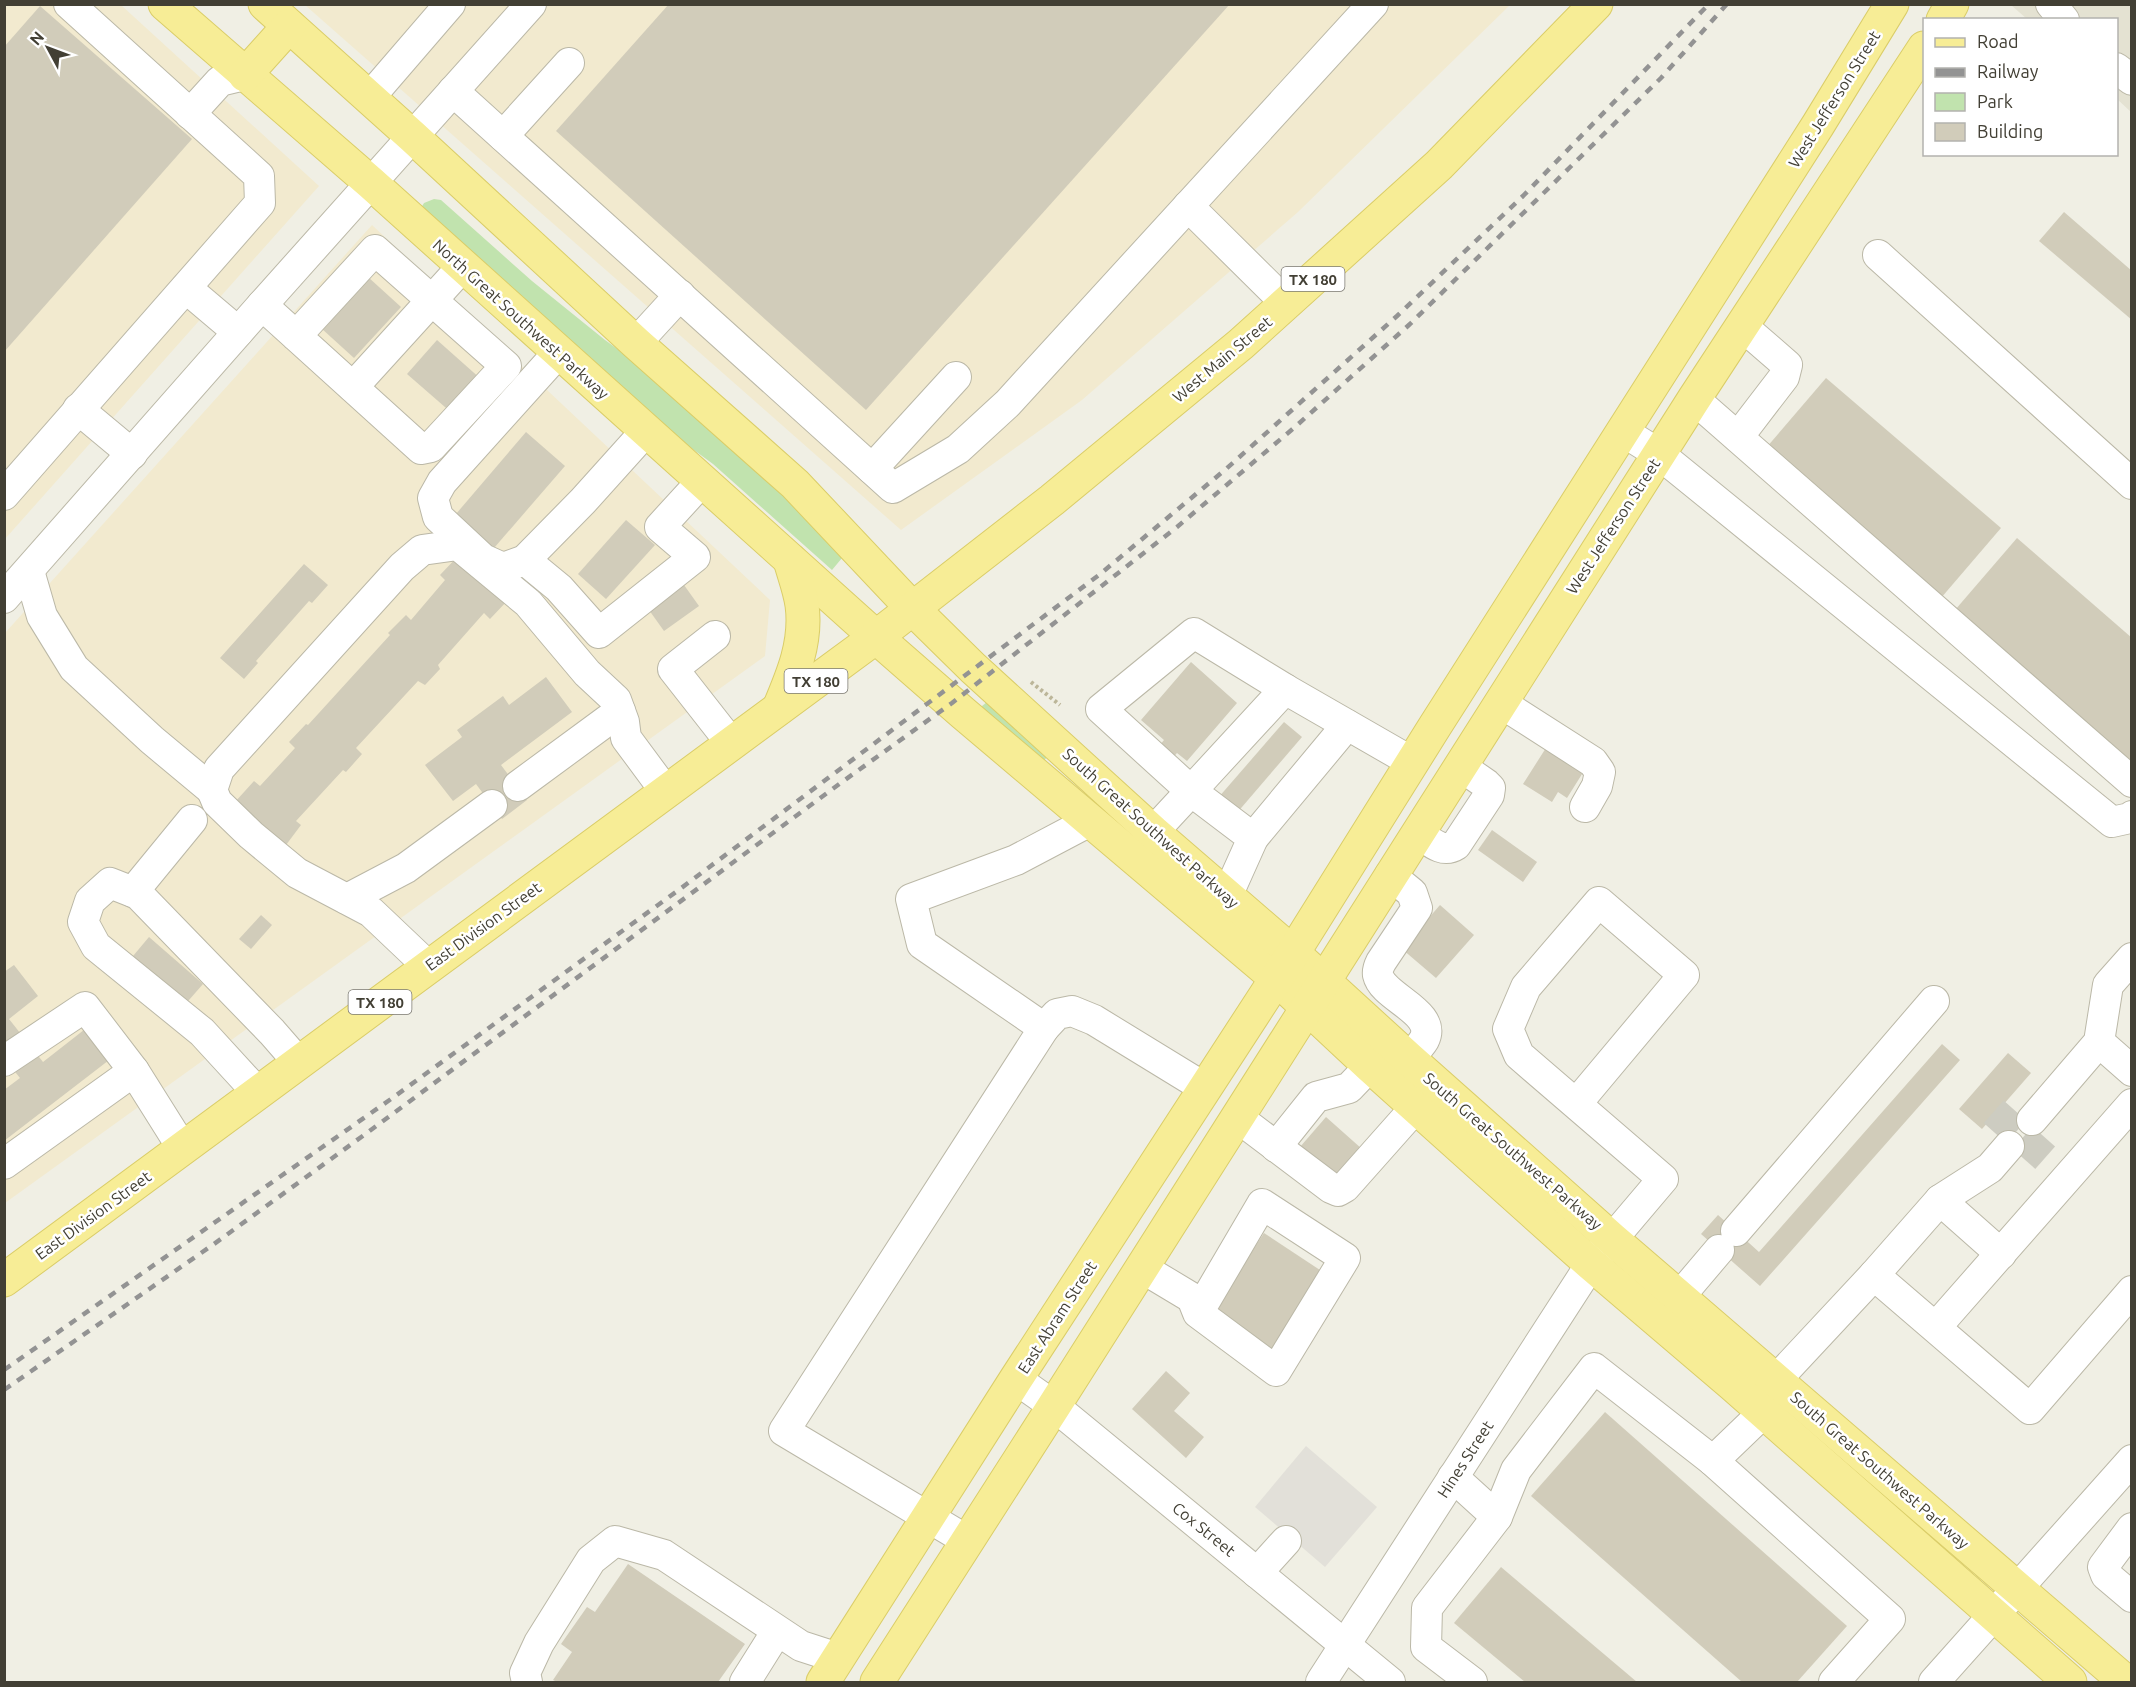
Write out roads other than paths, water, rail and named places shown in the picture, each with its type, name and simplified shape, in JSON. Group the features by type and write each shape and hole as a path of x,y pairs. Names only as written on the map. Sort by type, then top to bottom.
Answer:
{"main road":[{"name":"North Great Southwest Parkway","path":"165,4 371,183 876,637"},
{"path":"265,4 291,15 369,98 636,343 795,484 912,608"},
{"name":"West Main Street","path":"876,637 1052,500 1241,344 1439,165 1596,4"},
{"name":"West Jefferson Street","path":"1285,966 1622,430 1818,125 1892,4"},
{"path":"1944,18 1952,4"},
{"path":"245,75 291,15"},
{"name":"West Jefferson Street","path":"1315,994 1694,399 1923,50"},
{"path":"1818,125 1859,150"},
{"path":"1598,468 1635,491"},
{"path":"779,708 796,668 803,636 802,605 790,560"},
{"name":"South Great Southwest Parkway","path":"912,608 995,688 1227,896 1285,966"},
{"name":"South Great Southwest Parkway","path":"876,637 1090,821 1285,966 1315,994 1408,1058 1612,1239 2126,1683"},
{"name":"East Division Street","path":"10,1268 183,1149 876,637"},
{"path":"1435,726 1465,759"},
{"name":"East Abram Street","path":"831,1670 1016,1379 1285,966"},
{"path":"877,1683 1315,994"},
{"name":"South Great Southwest Parkway","path":"1315,994 1370,1066 2070,1683"}],"street":[{"path":"4,495 260,203 259,176 69,4"},
{"path":"369,98 450,4"},
{"path":"4,598 19,569 132,454 531,4"},
{"path":"453,91 893,488 958,449 1008,403 1373,4"},
{"path":"2051,4 2062,18"},
{"path":"503,136 569,63"},
{"path":"2118,70 2132,80"},
{"path":"190,114 220,81 245,75"},
{"path":"1188,206 1286,303"},
{"path":"262,305 296,336 353,387 421,449 431,447 506,366 375,250 296,336"},
{"path":"1878,255 2132,484"},
{"path":"353,387 433,301 462,266"},
{"path":"186,288 238,332"},
{"path":"636,343 680,295"},
{"path":"1738,437 1784,377 1787,365 1742,326"},
{"path":"558,353 442,483 433,498 438,517 483,559 503,568 525,560 583,501 646,431"},
{"path":"872,469 956,377"},
{"path":"1694,399 2132,782"},
{"path":"78,409 132,454"},
{"path":"1622,430 1659,454 2112,822 2132,816"},
{"path":"525,560 559,588 598,633 695,557 660,527 702,481"},
{"path":"213,790 219,769 394,576 422,550 458,545 528,603 586,673 616,700 626,738 666,792"},
{"path":"19,569 42,616 74,668 152,740 213,790 217,802 251,835 297,873 371,912 429,967"},
{"path":"1253,838 1191,791 1101,709 1194,633 1285,689 1412,762"},
{"path":"715,636 673,669 731,743"},
{"path":"1153,832 1285,689"},
{"path":"1500,703 1593,762 1600,772 1597,786 1585,807"},
{"path":"518,786 620,711"},
{"path":"1227,896 1253,838 1347,725"},
{"path":"347,899 406,868 492,805"},
{"path":"133,892 192,820"},
{"path":"1044,1028 922,944 911,899 1016,860 1090,821"},
{"path":"1390,875 1412,893 1418,908 1381,962 1378,970 1378,978 1381,982 1424,1021 1426,1031 1424,1041 1408,1058"},
{"path":"258,1093 202,1032 96,945 82,922 90,901 110,883 138,894 239,997 299,1063"},
{"path":"1599,902 1684,975 1576,1104 1519,1055 1508,1029 1526,987 1599,902"},
{"path":"2032,1120 2099,1042 2108,985 2132,958"},
{"path":"1680,1296 1934,1001"},
{"path":"4,1061 85,1007 134,1071 183,1149"},
{"path":"968,1541 784,1431 1044,1028 1057,1014 1072,1011 1094,1020 1205,1088"},
{"path":"2099,1042 2132,1071"},
{"path":"1276,1147 1316,1097 1349,1088 1370,1066"},
{"path":"4,1164 134,1071"},
{"name":"Hines Street","path":"1322,1683 1591,1263 1663,1179 1576,1104"},
{"path":"1936,1327 2132,1104"},
{"path":"1237,1117 1338,1191 1416,1107"},
{"path":"1776,1380 1940,1200 2005,1151"},
{"path":"1940,1200 2001,1254"},
{"path":"1142,1268 1192,1298 1198,1313 1276,1371 1345,1258 1262,1204 1198,1313"},
{"path":"1874,1275 2030,1409 2132,1291"},
{"path":"1472,1683 1426,1647 1426,1608 1497,1517 1516,1470 1594,1368 1713,1461 1890,1619 1834,1683"},
{"name":"Cox Street","path":"1016,1379 1054,1407 1390,1683"},
{"path":"1713,1461 1764,1412"},
{"path":"1934,1683 2017,1587 2126,1475"},
{"path":"1453,1477 1497,1517"},
{"path":"2132,1528 2103,1567 2106,1575 2132,1597"},
{"path":"527,1683 525,1673 538,1643 591,1560 615,1541 664,1555 801,1646 831,1670"},
{"path":"1257,1573 1286,1541"},
{"path":"745,1683 777,1631"}],"tunnel":[{"path":"1995,1133 2018,1107"},
{"path":"2024,1159 2046,1134"}],"railway":[{"path":"4,1370 391,1099 680,889 1099,575 1226,469 1397,316 1523,196 1709,4"},
{"path":"4,1390 214,1244 952,703 1177,527 1295,427 1410,324 1661,78 1727,4"}]}
